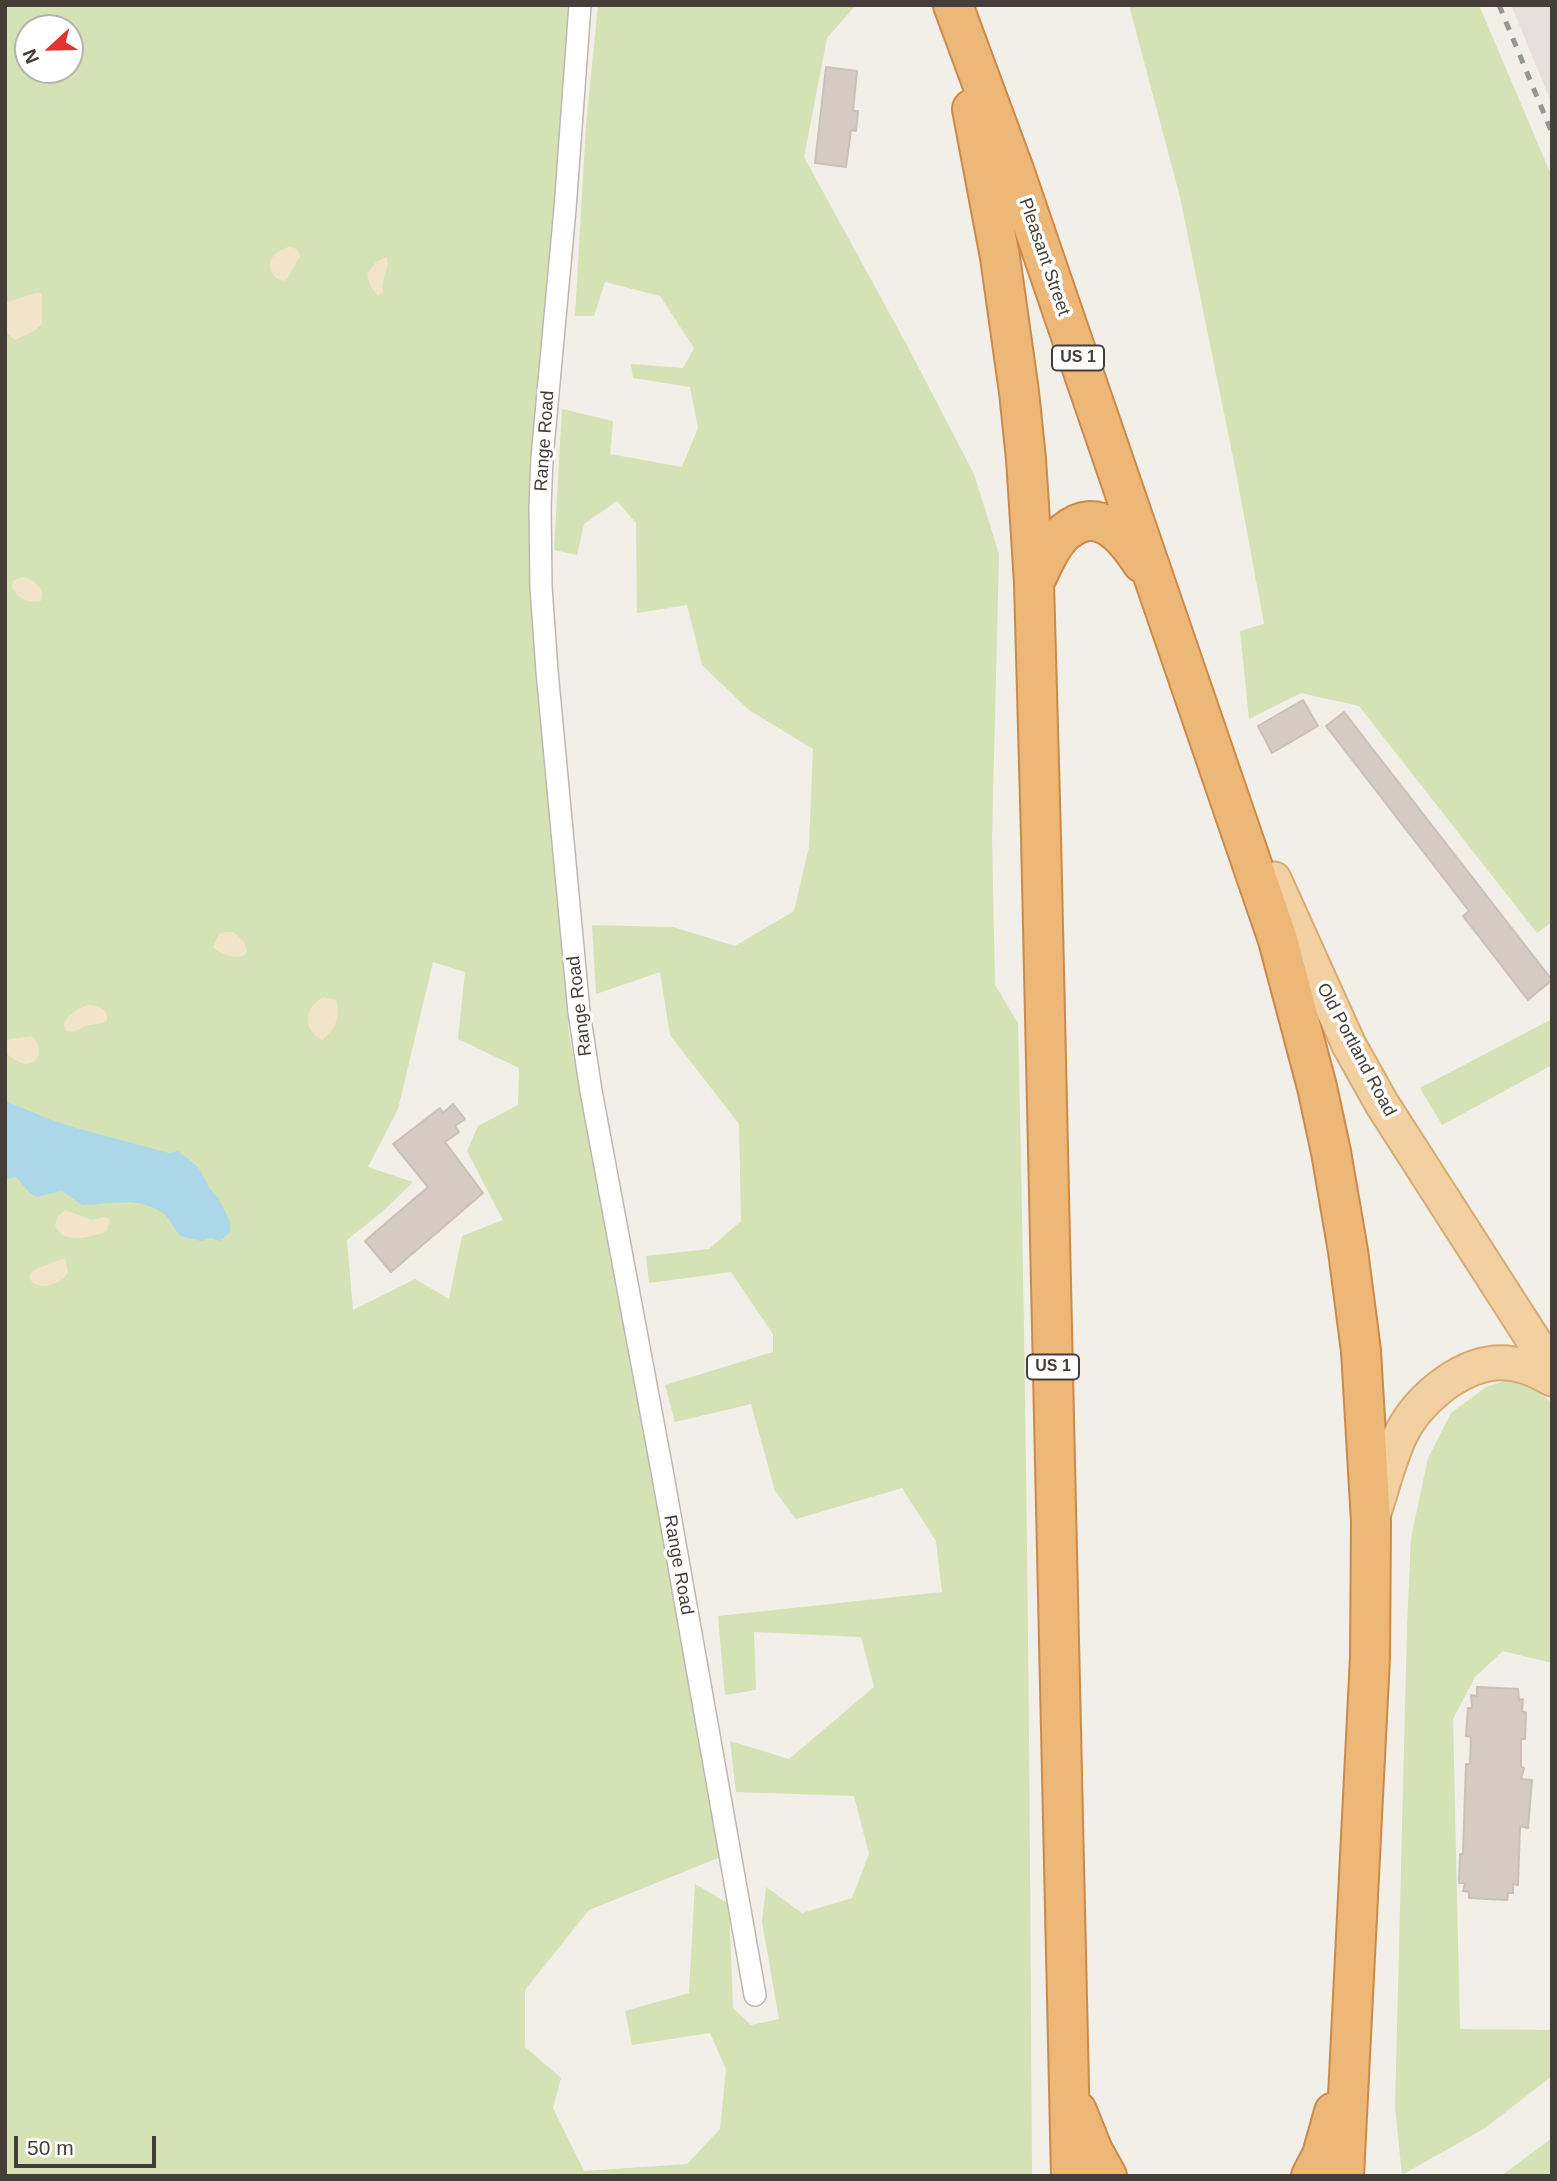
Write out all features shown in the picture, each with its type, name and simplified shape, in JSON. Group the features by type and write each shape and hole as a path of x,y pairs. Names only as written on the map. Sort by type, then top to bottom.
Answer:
{"highway":[{"name":"US 1","path":"953,6 1000,257 1026,459 1034,583 1042,851 1069,2089 1082,2127 1107,2176"},
{"name":"Pleasant Street","path":"953,6 1014,170 1278,940 1317,1087 1349,1251 1361,1351 1371,1522 1370,1657 1344,2176"},
{"path":"1034,583 1051,550 1063,534 1088,521 1112,527 1121,535 1137,554 1156,585"},
{"path":"1069,2089 1071,2176"},
{"path":"1311,2176 1321,2155 1334,2111 1348,2093"}],"main road":[{"name":"Old Portland Road","path":"1200,709 1286,909 1349,1045 1418,1162 1552,1369"},
{"path":"1371,1522 1401,1435 1424,1402 1438,1388 1476,1368 1495,1363 1532,1368 1552,1379"}],"street":[{"name":"Range Road","path":"580,5 540,495 541,587 547,671 579,1012 591,1091 663,1476 755,1995"}],"shaded area":[{"path":"1511,5 1552,5 1552,104"}],"green space":[{"path":"5,5 571,5 530,478 535,602 569,1034 612,1241 723,1856 589,1910 525,1990 525,2047 561,2078 553,2108 584,2171 687,2164 720,2129 726,2069 710,2033 632,2045 625,2011 689,1993 695,1884 729,1904 733,2008 751,2025 779,2019 762,1922 766,1887 802,1913 852,1898 869,1854 854,1796 736,1792 730,1741 789,1759 874,1687 861,1637 754,1632 756,1690 725,1695 718,1616 942,1592 936,1541 902,1488 796,1519 775,1491 751,1404 675,1422 665,1385 773,1352 773,1334 731,1272 649,1283 646,1256 709,1249 741,1221 739,1124 670,1035 660,972 596,994 592,925 673,927 735,946 794,911 809,847 813,749 749,710 702,665 687,605 637,613 636,523 617,501 584,524 577,555 554,550 562,409 613,421 610,454 682,467 698,428 690,387 633,378 631,364 683,368 694,348 660,296 605,282 594,316 575,316 586,125 598,5 856,5 827,38 804,157 974,474 999,554 992,837 995,985 1018,1023 1028,1599 1032,2176 5,2176","holes":["433,962 465,972 458,1039 519,1068 518,1105 478,1126 467,1151 503,1220 462,1236 449,1299 415,1279 353,1310 347,1240 413,1182 368,1167 398,1109"]},
{"path":"1129,5 1479,5 1552,177 1552,922 1537,933 1359,706 1301,693 1249,719 1240,631 1264,624 1180,197"},
{"path":"1552,1019 1552,1065 1442,1125 1420,1088"},
{"path":"1519,1376 1552,1403 1552,1663 1503,1651 1475,1677 1453,1719 1460,2029 1552,2028 1552,2076 1485,2128 1402,2175 1395,2108 1411,1538 1428,1458 1451,1413 1486,1387"},
{"path":"1552,2138 1552,2176 1501,2176"}],"sand":[{"path":"289,247 297,249 300,256 287,279 283,281 272,273 270,262 277,253"},
{"path":"387,258 387,266 383,292 378,296 370,285 367,274 376,262"},
{"path":"42,293 42,324 15,340 5,331 5,303"},
{"path":"23,577 38,585 42,592 41,601 28,601 12,587 13,581"},
{"path":"234,932 244,942 247,951 243,956 227,955 213,947 219,934"},
{"path":"323,997 336,1000 338,1012 333,1028 322,1040 311,1030 308,1018 312,1007"},
{"path":"89,1005 103,1009 107,1021 73,1032 66,1031 65,1022 70,1015"},
{"path":"31,1036 37,1043 39,1052 32,1063 21,1063 5,1053 5,1040"},
{"path":"65,1210 92,1220 106,1217 110,1220 107,1231 78,1238 64,1236 55,1225 58,1216"},
{"path":"65,1258 68,1272 61,1280 46,1286 32,1282 29,1277 31,1272"}],"water":[{"path":"5,1101 76,1128 169,1153 178,1151 198,1167 219,1199 230,1222 230,1232 220,1241 211,1238 201,1241 180,1236 164,1214 154,1208 124,1202 82,1205 62,1191 37,1197 16,1177 5,1179"}],"building":[{"path":"826,67 857,71 853,111 858,111 856,131 851,130 846,167 815,163"},
{"path":"1303,700 1318,726 1272,753 1258,726"},
{"path":"1344,712 1552,980 1528,1000 1463,916 1469,911 1326,726"},
{"path":"453,1104 465,1119 455,1126 459,1132 445,1142 483,1193 391,1272 365,1241 428,1187 393,1144 440,1108 443,1113"},
{"path":"1477,1687 1518,1689 1519,1700 1523,1699 1522,1711 1526,1713 1525,1739 1521,1739 1521,1766 1524,1768 1521,1779 1532,1780 1528,1828 1520,1826 1518,1885 1513,1884 1513,1893 1508,1893 1507,1900 1469,1898 1469,1892 1463,1891 1465,1883 1459,1883 1460,1854 1463,1854 1466,1764 1470,1764 1471,1737 1466,1736 1468,1708 1472,1708 1471,1695 1477,1696"}],"railway":[{"path":"1499,5 1552,133"}]}
